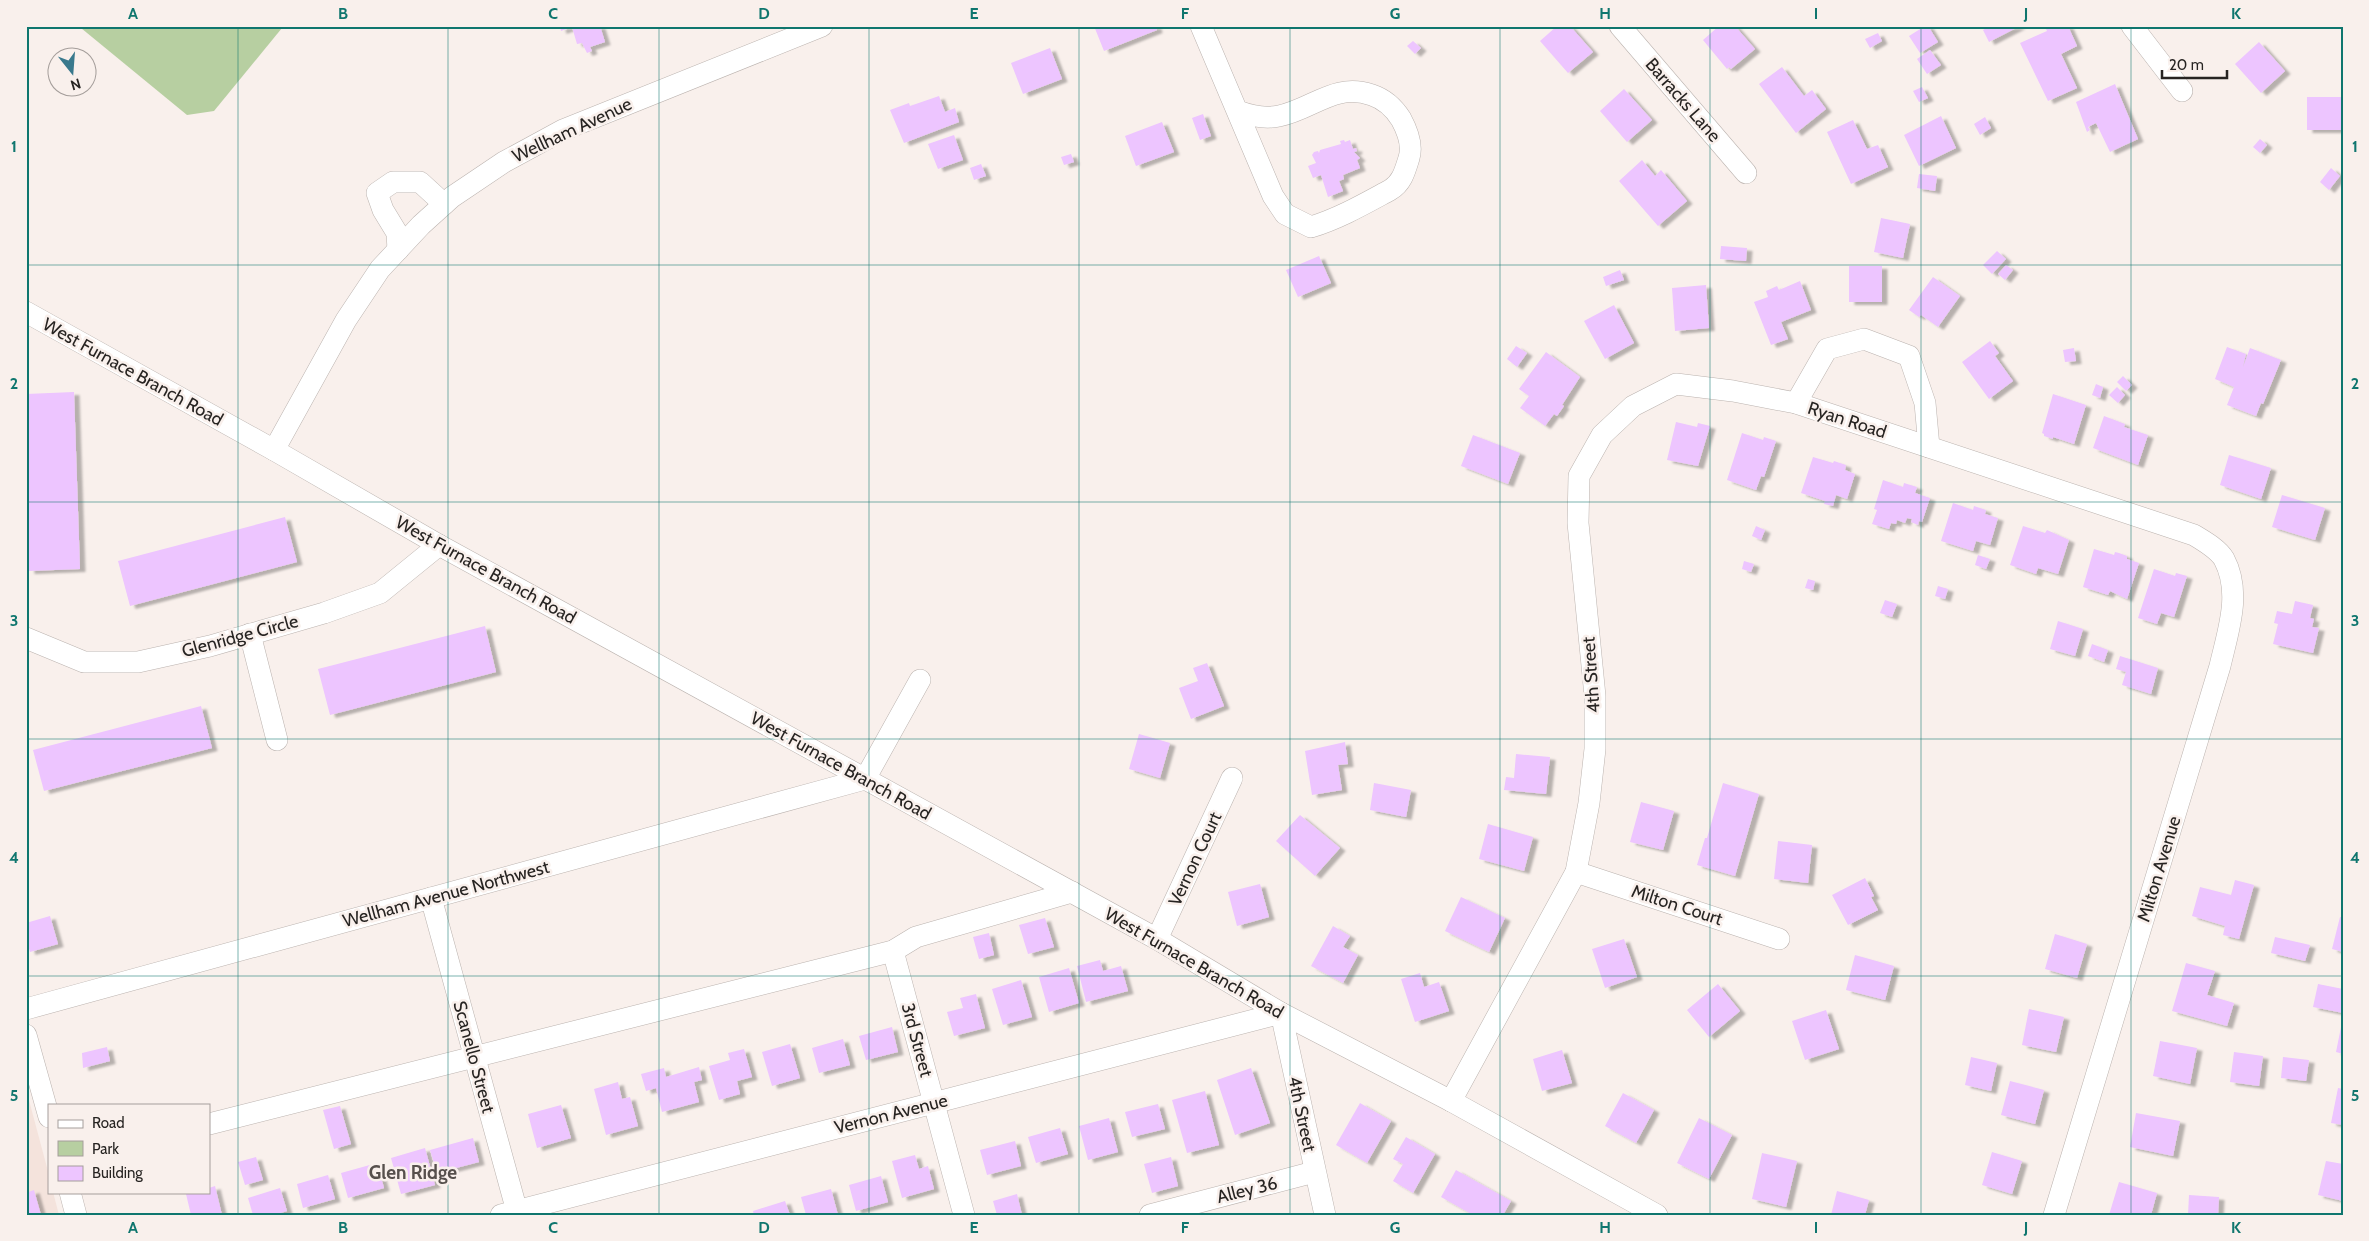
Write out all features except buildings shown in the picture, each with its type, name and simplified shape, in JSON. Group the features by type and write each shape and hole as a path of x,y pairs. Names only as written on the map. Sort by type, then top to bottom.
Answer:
{"street":[{"name":"Wellham Avenue","path":"274,450 346,320 380,268 444,204 504,162 563,130 822,26"},
{"path":"1201,26 1273,196 1285,214 1312,227 1333,220 1396,186 1404,175 1410,154 1408,131 1398,114 1382,99 1364,92 1342,91 1280,116 1265,118 1238,111"},
{"name":"Barracks Lane","path":"1620,26 1746,173"},
{"path":"2132,26 2182,91"},
{"path":"398,250 397,233 383,210 378,193 393,182 420,182 444,204"},
{"name":"West Furnace Branch Road","path":"26,312 274,450 439,545 1157,939 1281,1013 1451,1101 1657,1215"},
{"name":"Ryan Road","path":"1929,447 1925,403 1909,356 1864,339 1827,349 1796,403 2194,535"},
{"name":"4th Street","path":"1451,1101 1576,872 1589,804 1595,740 1595,696 1578,523 1579,476 1602,434 1633,406 1676,384 1733,391 1796,403"},
{"name":"Milton Avenue","path":"2054,1215 2220,666 2233,605 2231,582 2224,558 2194,535"},
{"name":"Glenridge Circle","path":"29,646 84,662 138,662 324,614 380,593 439,545"},
{"path":"250,634 277,740"},
{"path":"865,779 920,680"},
{"name":"Vernon Court","path":"1157,939 1232,778"},
{"name":"Wellham Avenue Northwest","path":"26,1009 865,779"},
{"name":"Milton Court","path":"1576,872 1778,939"},
{"path":"210,1124 892,951 916,937 1072,892"},
{"name":"Scanello Street","path":"431,898 474,1056 512,1213"},
{"name":"3rd Street","path":"892,951 964,1215"},
{"name":"4th Street","path":"1281,1013 1314,1172 1325,1215"},
{"name":"Vernon Avenue","path":"512,1213 1281,1013"},
{"path":"26,1035 48,1113"},
{"name":"Alley 36","path":"1150,1215 1314,1172"},
{"path":"71,1194 76,1215"}],"shaded area":[{"path":"26,1089 48,1171 48,1194 54,1194 59,1215 26,1215"}],"green space":[{"path":"82,26 280,26 282,28 214,111 187,115 81,28"}],"district":[{"name":"Glen Ridge","path":"413,1172"}]}
